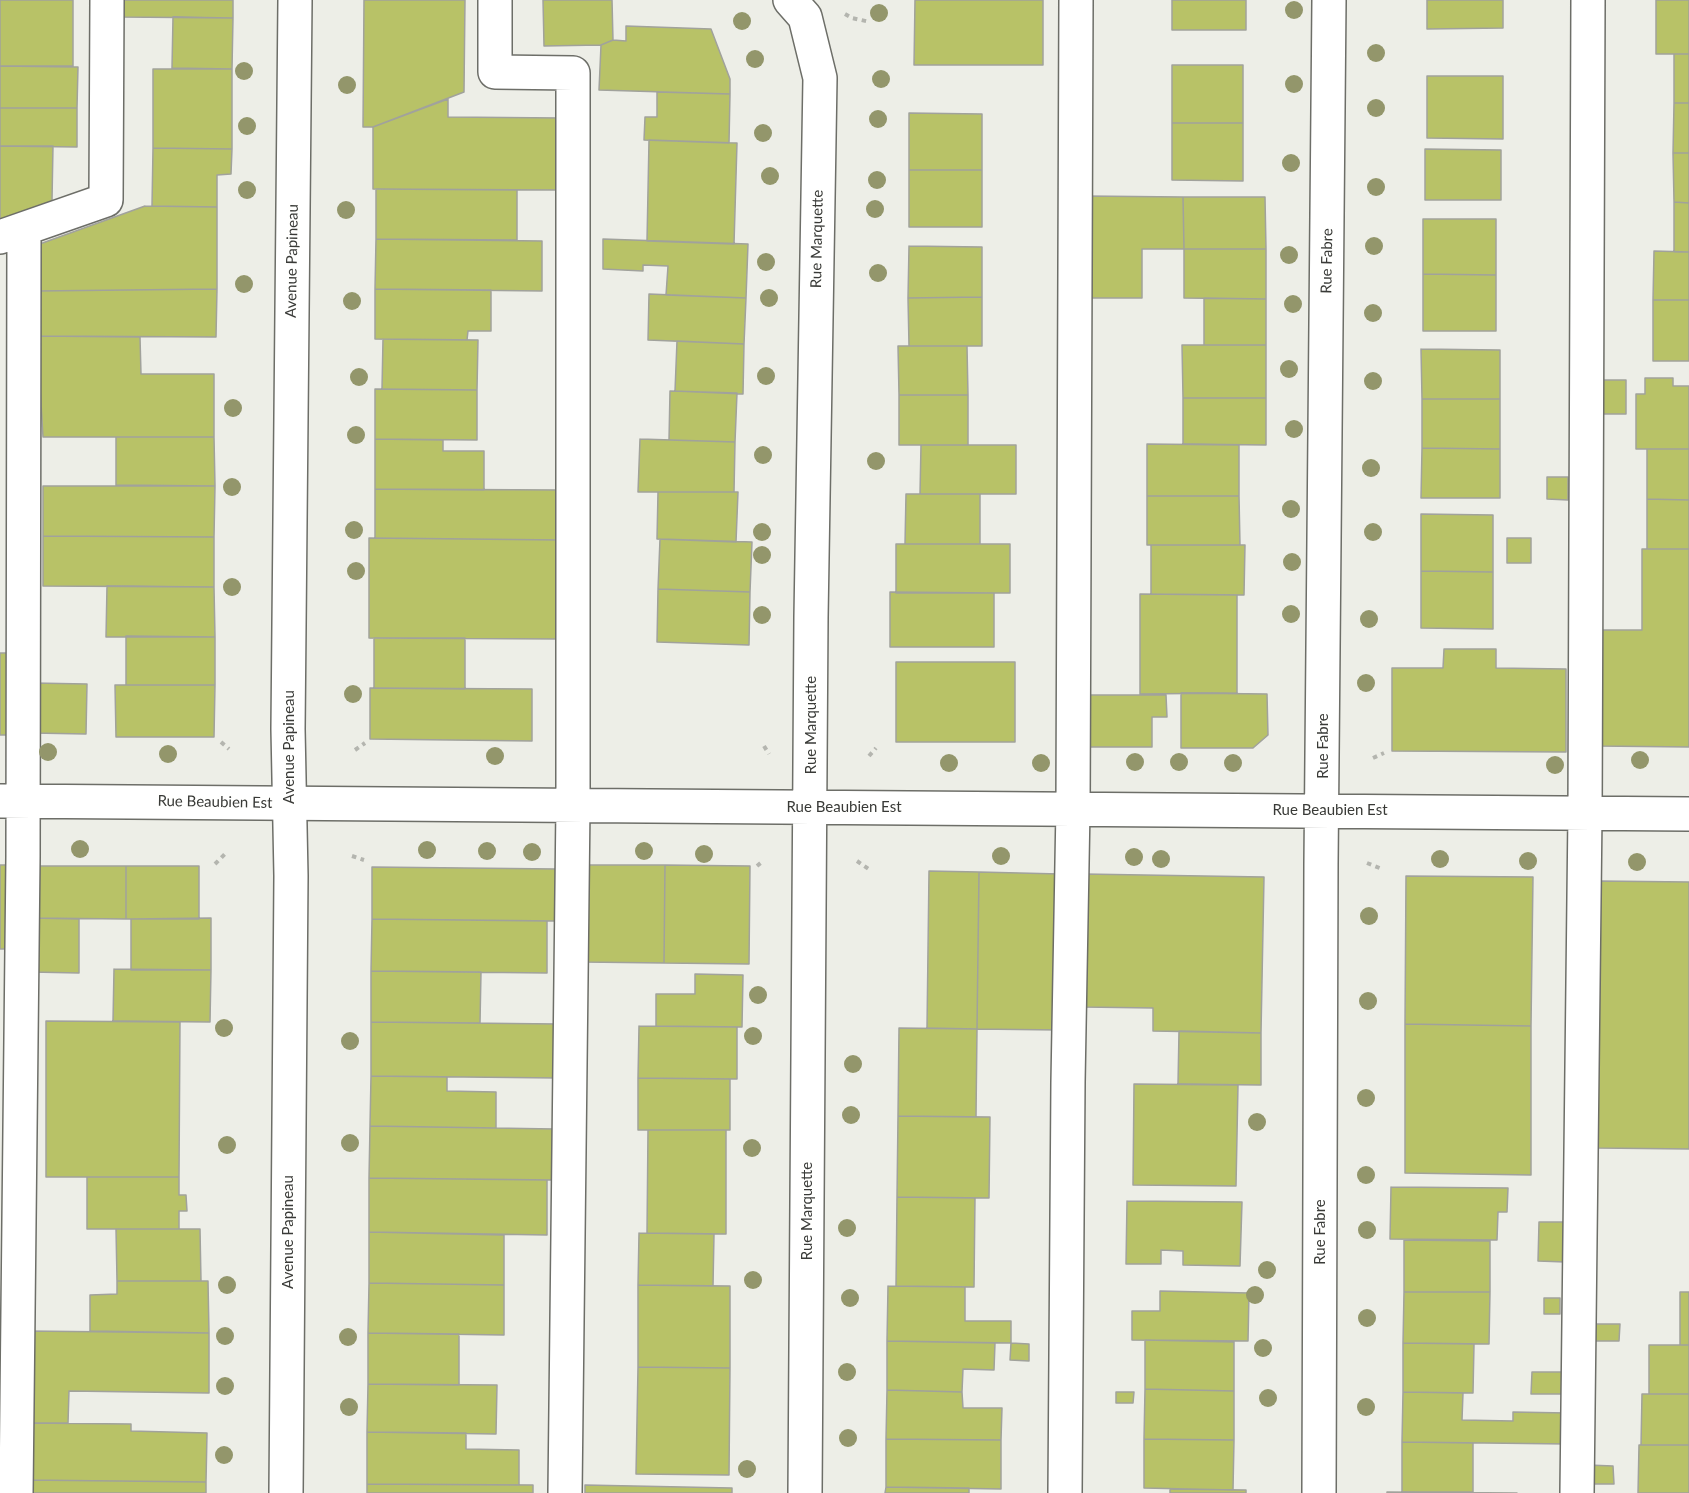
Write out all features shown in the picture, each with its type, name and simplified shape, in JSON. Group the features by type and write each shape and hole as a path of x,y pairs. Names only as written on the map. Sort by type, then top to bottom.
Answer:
{"street":[{"path":"16,1493 11,801 12,234 106,200 107,0"},
{"name":"Avenue Papineau","path":"286,1493 291,876 288,717 295,0"},
{"path":"495,0 495,72 573,73 573,805 565,1493"},
{"name":"Rue Marquette","path":"790,0 805,17 820,78 810,807 805,1493"},
{"path":"1065,1493 1073,808 1076,0"},
{"name":"Rue Fabre","path":"1319,1493 1329,0"},
{"path":"1577,1493 1585,813 1588,0"},
{"name":"Rue Beaubien Est","path":"11,801 1689,814"}],"path":[{"path":"221,742 229,749"},
{"path":"355,750 365,742"},
{"path":"764,746 770,754"},
{"path":"869,756 876,748"},
{"path":"1373,758 1384,753"},
{"path":"214,864 226,853"},
{"path":"352,856 364,860"},
{"path":"757,866 763,861"},
{"path":"857,861 870,870"},
{"path":"1367,863 1382,869"}],"building":[{"path":"0,0 73,0 73,66 0,66"},
{"path":"119,0 233,0 233,18 119,17"},
{"path":"364,0 465,0 464,92 373,127 363,127"},
{"path":"543,0 612,0 613,40 601,45 544,46"},
{"path":"915,0 1043,0 1043,65 914,65"},
{"path":"1172,0 1246,0 1246,30 1172,30"},
{"path":"1427,0 1503,0 1503,28 1427,29"},
{"path":"1656,0 1689,0 1689,54 1656,54"},
{"path":"173,17 233,18 232,69 172,68"},
{"path":"626,26 711,29 730,79 730,94 599,90 601,45 613,40 626,41"},
{"path":"1674,54 1689,54 1689,103 1674,103"},
{"path":"1172,65 1243,65 1243,123 1172,123"},
{"path":"0,66 78,67 77,108 0,108"},
{"path":"153,69 232,69 232,149 153,148"},
{"path":"1427,76 1503,76 1503,139 1427,138"},
{"path":"657,92 730,94 729,143 644,140 645,117 657,117"},
{"path":"448,99 448,117 561,118 561,190 373,189 373,127"},
{"path":"1674,103 1689,103 1689,153 1673,153"},
{"path":"0,108 77,108 77,147 0,146"},
{"path":"909,113 982,114 982,170 909,170"},
{"path":"1172,123 1243,123 1243,181 1172,180"},
{"path":"649,140 737,143 734,244 647,241"},
{"path":"0,146 53,146 52,201 0,221"},
{"path":"153,148 232,149 231,174 217,175 217,207 152,206"},
{"path":"1425,149 1501,150 1501,200 1425,200"},
{"path":"1673,153 1689,153 1689,203 1674,202"},
{"path":"909,170 982,170 982,227 909,227"},
{"path":"376,189 517,190 517,240 376,239"},
{"path":"1086,196 1183,197 1184,249 1142,249 1142,298 1086,298"},
{"path":"1183,197 1265,197 1266,249 1184,249"},
{"path":"1674,202 1689,203 1689,252 1674,252"},
{"path":"145,206 217,207 217,289 37,291 37,245"},
{"path":"1423,219 1496,219 1496,275 1423,274"},
{"path":"376,239 542,241 542,291 375,289"},
{"path":"603,239 748,244 746,298 666,295 668,266 643,265 643,271 603,269"},
{"path":"909,246 982,247 982,297 908,298"},
{"path":"1184,249 1266,249 1266,299 1184,298"},
{"path":"1654,251 1689,252 1689,300 1653,300"},
{"path":"1423,274 1496,275 1496,331 1423,331"},
{"path":"217,289 216,337 37,336 37,291"},
{"path":"375,289 491,290 491,331 468,331 467,340 375,339"},
{"path":"649,294 746,298 744,344 648,340"},
{"path":"982,297 982,346 909,346 908,298"},
{"path":"1204,298 1266,299 1266,345 1204,345"},
{"path":"1653,300 1689,300 1689,361 1653,361"},
{"path":"37,336 140,337 141,374 214,374 214,437 43,437"},
{"path":"383,339 478,340 477,390 382,389"},
{"path":"677,341 744,344 743,394 675,391"},
{"path":"1182,345 1266,345 1266,398 1183,398"},
{"path":"898,346 967,346 968,395 899,395"},
{"path":"1421,349 1500,350 1500,399 1422,399"},
{"path":"1645,378 1673,378 1673,386 1689,386 1689,449 1636,449 1636,394 1645,394"},
{"path":"1600,380 1626,380 1626,414 1600,414"},
{"path":"375,389 477,390 477,440 375,439"},
{"path":"670,391 737,393 735,442 669,440"},
{"path":"899,395 968,395 968,445 899,445"},
{"path":"1183,398 1266,398 1266,445 1183,444"},
{"path":"1422,399 1500,399 1500,449 1422,448"},
{"path":"116,437 214,437 215,486 116,485"},
{"path":"375,439 443,440 443,451 484,451 484,490 375,489"},
{"path":"640,439 735,442 734,492 638,492"},
{"path":"1147,444 1239,445 1239,496 1147,496"},
{"path":"921,445 1016,445 1016,494 920,494"},
{"path":"1422,448 1500,449 1500,498 1421,498"},
{"path":"1647,449 1689,449 1689,500 1647,499"},
{"path":"1547,477 1568,477 1568,500 1547,499"},
{"path":"43,486 215,486 214,537 43,536"},
{"path":"375,489 561,490 560,540 375,538"},
{"path":"658,492 738,492 736,542 657,539"},
{"path":"906,494 980,494 980,544 905,544"},
{"path":"1147,496 1239,496 1240,545 1147,545"},
{"path":"1647,499 1689,500 1689,549 1647,549"},
{"path":"1421,514 1493,515 1493,572 1421,571"},
{"path":"43,536 214,537 214,587 43,586"},
{"path":"369,538 560,540 560,639 369,638"},
{"path":"1507,538 1531,538 1531,563 1507,563"},
{"path":"660,539 752,542 750,592 658,589"},
{"path":"896,544 1010,544 1010,593 896,593"},
{"path":"1151,545 1245,545 1244,595 1151,594"},
{"path":"1642,549 1689,549 1689,747 1597,746 1597,630 1642,630"},
{"path":"1421,571 1493,572 1493,629 1421,628"},
{"path":"107,586 214,587 215,637 106,637"},
{"path":"658,589 750,592 749,645 657,642"},
{"path":"890,592 994,593 994,647 890,647"},
{"path":"1140,594 1237,595 1237,693 1140,694"},
{"path":"126,636 215,637 215,685 126,685"},
{"path":"374,638 465,638 465,689 374,688"},
{"path":"1444,649 1496,649 1496,668 1566,669 1566,752 1392,751 1392,668 1443,668"},
{"path":"0,653 11,653 10,735 0,735"},
{"path":"896,662 1015,662 1015,742 896,742"},
{"path":"33,683 87,684 86,734 32,733"},
{"path":"115,685 215,685 214,737 116,737"},
{"path":"370,688 532,689 532,741 370,739"},
{"path":"1181,693 1267,694 1268,735 1253,748 1181,748"},
{"path":"1089,695 1166,695 1167,717 1152,717 1152,747 1089,747"},
{"path":"0,865 7,865 6,949 0,949"},
{"path":"583,865 665,865 664,963 583,962"},
{"path":"665,865 750,866 749,964 664,963"},
{"path":"32,866 126,866 126,919 32,918"},
{"path":"126,866 199,866 199,919 126,919"},
{"path":"372,867 557,869 557,921 372,919"},
{"path":"929,871 979,872 977,1029 927,1028"},
{"path":"979,872 1060,874 1058,1030 977,1029"},
{"path":"1084,874 1264,877 1261,1033 1153,1031 1153,1008 1083,1007"},
{"path":"1406,876 1533,877 1531,1026 1405,1024"},
{"path":"1599,881 1689,882 1689,1149 1597,1148"},
{"path":"32,918 79,919 79,973 31,972"},
{"path":"211,918 211,970 131,970 131,919"},
{"path":"372,919 547,921 547,973 371,971"},
{"path":"114,969 211,970 210,1022 113,1021"},
{"path":"371,971 481,972 480,1023 371,1022"},
{"path":"695,974 743,975 742,1027 656,1026 656,994 695,994"},
{"path":"46,1021 180,1022 179,1177 46,1177"},
{"path":"371,1022 558,1024 557,1078 371,1076"},
{"path":"1405,1024 1531,1026 1531,1175 1405,1173"},
{"path":"639,1026 737,1027 737,1079 638,1078"},
{"path":"899,1028 977,1029 976,1117 898,1116"},
{"path":"1179,1031 1261,1033 1261,1085 1178,1084"},
{"path":"371,1076 447,1077 447,1091 496,1092 496,1128 370,1126"},
{"path":"638,1078 730,1079 730,1130 638,1130"},
{"path":"1134,1084 1238,1085 1236,1186 1133,1185"},
{"path":"898,1116 990,1117 989,1198 897,1197"},
{"path":"370,1126 555,1129 555,1180 369,1178"},
{"path":"648,1130 726,1130 726,1234 647,1233"},
{"path":"87,1177 179,1177 179,1195 186,1195 187,1211 179,1211 179,1229 87,1229"},
{"path":"369,1178 547,1180 547,1235 369,1232"},
{"path":"1391,1187 1508,1188 1507,1212 1498,1212 1497,1240 1390,1239"},
{"path":"897,1197 975,1198 974,1287 896,1286"},
{"path":"1127,1201 1242,1202 1240,1266 1183,1265 1183,1251 1161,1250 1161,1264 1126,1264"},
{"path":"1539,1222 1565,1222 1565,1262 1538,1261"},
{"path":"116,1229 200,1229 201,1281 117,1281"},
{"path":"369,1232 504,1235 504,1285 369,1283"},
{"path":"639,1233 714,1234 713,1286 638,1285"},
{"path":"1404,1240 1490,1241 1490,1292 1404,1292"},
{"path":"117,1281 208,1281 209,1333 90,1331 90,1295 117,1294"},
{"path":"369,1283 504,1285 504,1335 368,1333"},
{"path":"638,1285 730,1286 730,1368 638,1367"},
{"path":"888,1286 965,1287 965,1321 1011,1321 1011,1343 887,1341"},
{"path":"1160,1291 1249,1293 1248,1341 1132,1340 1132,1311 1160,1311"},
{"path":"1404,1292 1490,1292 1489,1344 1403,1343"},
{"path":"1680,1292 1689,1292 1689,1345 1680,1345"},
{"path":"1544,1298 1560,1298 1560,1314 1544,1314"},
{"path":"1593,1324 1620,1324 1619,1341 1593,1341"},
{"path":"27,1331 209,1333 209,1393 69,1391 68,1423 26,1423"},
{"path":"368,1333 459,1334 459,1385 368,1384"},
{"path":"1145,1340 1234,1342 1234,1391 1145,1389"},
{"path":"887,1341 995,1343 994,1370 963,1369 962,1392 887,1390"},
{"path":"1011,1343 1029,1344 1029,1361 1010,1360"},
{"path":"1403,1343 1474,1344 1473,1393 1403,1392"},
{"path":"1649,1345 1689,1345 1689,1394 1649,1394"},
{"path":"638,1367 730,1368 729,1475 636,1474"},
{"path":"1532,1372 1563,1372 1563,1394 1531,1394"},
{"path":"368,1384 497,1385 496,1434 367,1432"},
{"path":"1145,1389 1234,1391 1234,1440 1144,1439"},
{"path":"887,1390 962,1392 963,1408 1002,1408 1001,1440 886,1439"},
{"path":"1116,1392 1134,1392 1133,1403 1116,1403"},
{"path":"1403,1392 1463,1393 1462,1420 1513,1421 1513,1412 1567,1413 1567,1444 1402,1442"},
{"path":"1642,1394 1689,1394 1689,1445 1641,1445"},
{"path":"26,1423 131,1424 131,1431 207,1433 206,1482 26,1480"},
{"path":"367,1432 466,1433 466,1449 519,1450 519,1485 367,1484"},
{"path":"886,1439 1001,1440 1001,1489 886,1487"},
{"path":"1144,1439 1234,1440 1233,1490 1144,1488"},
{"path":"1402,1442 1473,1443 1473,1492 1402,1492"},
{"path":"1639,1445 1689,1445 1689,1493 1638,1493"},
{"path":"1588,1465 1613,1466 1614,1484 1589,1484"},
{"path":"26,1480 206,1482 206,1493 26,1493"},
{"path":"367,1484 533,1485 533,1493 367,1493"},
{"path":"585,1485 732,1488 732,1493 585,1493"},
{"path":"886,1487 969,1488 969,1493 885,1493"},
{"path":"1170,1489 1246,1490 1246,1493 1170,1493"},
{"path":"1387,1492 1517,1493 1387,1493"}]}
